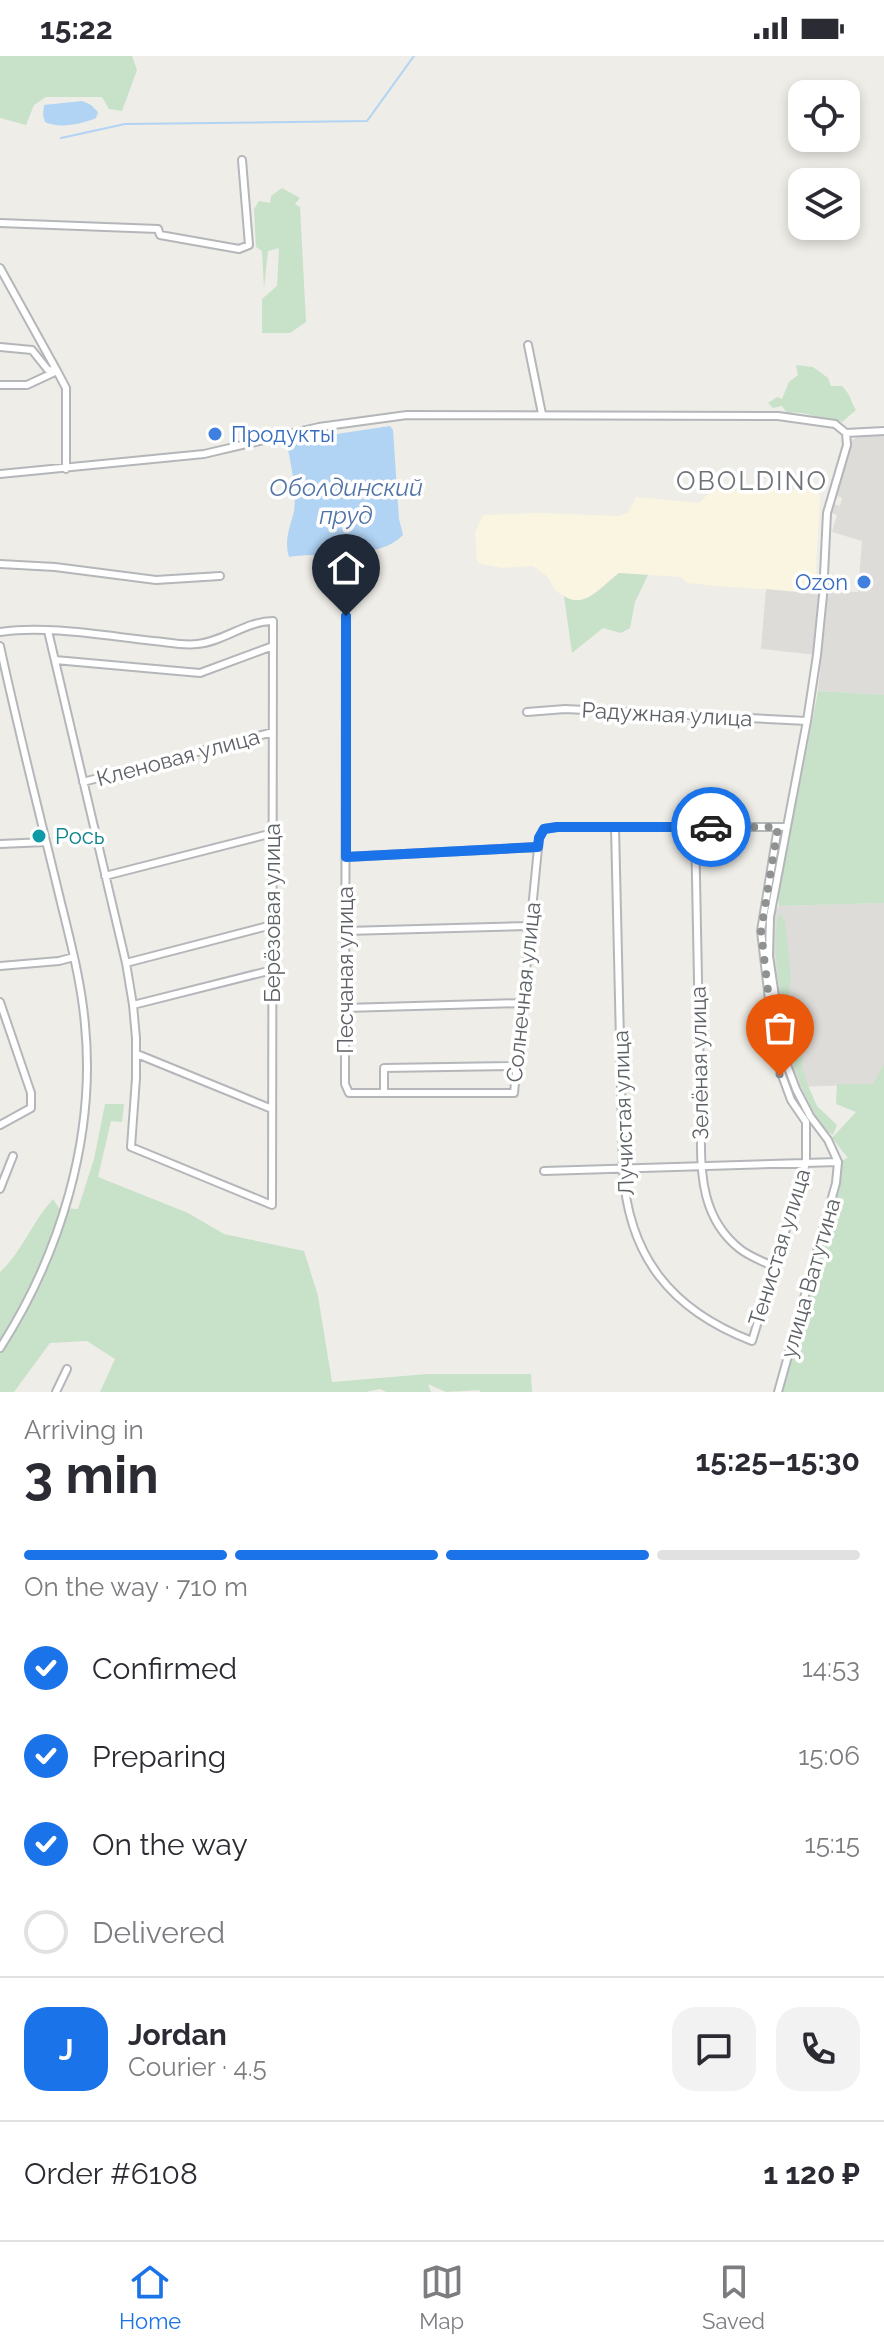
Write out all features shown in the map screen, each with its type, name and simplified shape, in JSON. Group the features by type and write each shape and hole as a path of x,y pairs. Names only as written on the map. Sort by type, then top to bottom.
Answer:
{"street":[{"path":"0,223 158,229 160,235 239,249 249,245 242,160"},
{"path":"0,268 66,388 66,469"},
{"path":"528,345 542,414"},
{"path":"0,347 32,350 48,370 57,371"},
{"path":"0,385 27,385 57,371"},
{"path":"0,474 204,454 319,427 407,415 778,416 835,424 846,433 884,431"},
{"path":"544,1171 838,1162 796,1089 784,1057 769,956 770,917 807,721 823,595 827,513 847,445 846,433"},
{"path":"0,564 55,567 156,580 220,576"},
{"name":"Песчаная улица","path":"345,1084 346,616"},
{"name":"Берёзовая улица","path":"48,631 198,644 260,621 273,621 272,1205 135,1150 130,1143 137,1054"},
{"path":"0,632 21,629 48,631 126,963 137,1054 272,1109"},
{"path":"0,646 74,957 84,1012 87,1061 82,1127 63,1216 44,1268 0,1348"},
{"path":"55,660 200,673 273,646"},
{"name":"Радужная улица","path":"527,712 565,709 807,721"},
{"name":"Кленовая улица","path":"83,782 273,732"},
{"path":"346,857 538,847 544,829 557,827 787,827"},
{"name":"Лучистая улица","path":"615,827 625,1199 635,1234 661,1278 694,1312 721,1329 752,1341"},
{"name":"Зелёная улица","path":"695,827 700,1167 705,1196 717,1225 742,1251 774,1267"},
{"name":"Тенистая улица","path":"752,1341 806,1163 806,1122 791,1100 776,1059 761,931 778,827"},
{"path":"105,876 273,833"},
{"path":"0,844 46,842"},
{"name":"Солнечная улица","path":"345,1084 349,1093 514,1093 538,847"},
{"path":"126,963 272,925"},
{"path":"346,931 530,926"},
{"path":"0,966 74,957"},
{"path":"133,1005 272,970"},
{"path":"0,1002 31,1093 31,1108 0,1125"},
{"path":"345,1008 523,1003"},
{"path":"384,1093 384,1068 517,1066"},
{"path":"0,1189 13,1156"},
{"name":"улица Ватутина","path":"778,1392 836,1183 838,1162"},
{"path":"56,1392 67,1369"}],"shaded area":[{"path":"884,434 884,695 818,691 828,591 858,592 862,541 832,532 837,515 832,513 834,504 840,506 842,498 837,496 850,442 860,435"},
{"path":"809,482 820,496 815,586 808,592 716,586 688,583 681,577 619,573 584,601 573,602 556,591 547,576 533,566 502,568 477,561 475,532 483,515 540,513 617,516 628,513 636,497 699,503 712,490 736,491 737,486 793,490"},
{"path":"766,589 823,595 817,655 761,649"},
{"path":"884,903 884,1072 878,1084 798,1087 786,1056 780,1019 772,956 772,916 779,906"}],"green space":[{"path":"0,56 132,56 137,70 122,111 109,109 102,97 46,97 34,105 26,125 0,118"},
{"path":"282,188 300,198 295,204 300,207 306,322 290,333 262,333 262,299 277,286 279,248 268,251 264,288 262,251 256,247 254,209 259,201 270,203 271,196"},
{"path":"796,365 813,367 828,378 831,386 842,386 856,410 842,422 787,413 782,406 773,408 768,403 777,397 782,399 789,382 798,375"},
{"path":"619,573 648,575 635,602 630,628 621,633 603,628 572,653 564,596 572,600 586,598"},
{"path":"818,691 884,695 884,903 779,906 778,896"},
{"path":"780,913 785,922 791,977 789,996 782,995 777,966 776,929"},
{"path":"785,1004 791,1009 802,1046 806,1081 817,1106 837,1125 833,1135 812,1110 802,1089 791,1055"},
{"path":"884,1064 884,1392 778,1392 836,1183 838,1162 848,1158 832,1138 856,1112 836,1104 837,1084 873,1084"},
{"path":"105,1104 124,1104 122,1122 111,1121 98,1177 188,1213 224,1234 304,1251 318,1296 332,1382 428,1374 531,1374 532,1392 446,1392 428,1384 431,1392 386,1392 380,1389 366,1392 100,1392 115,1359 87,1341 50,1343 14,1392 0,1392 0,1272 53,1199 59,1208 78,1209 94,1159"}],"water":[{"path":"82,101 98,112 96,118 70,125 45,122 44,105"},
{"name":"Оболдинский пруд","path":"390,426 393,430 399,519 403,535 379,549 365,552 289,557 287,539 295,496 287,445 310,438"}],"waterway":[{"path":"61,138 125,124 367,121 414,56"}],"way so far":[{"path":"711,827 778,827 761,931 780,1076"}],"place":[{"name":"Продукты","path":"215,434"},
{"name":"Ozon","path":"864,582"},
{"name":"Рось","path":"39,836"}],"district":[{"name":"OBOLDINO","path":"752,481"}],"route":[{"path":"346,616 346,857 538,847 544,829 557,827 711,827"}]}
